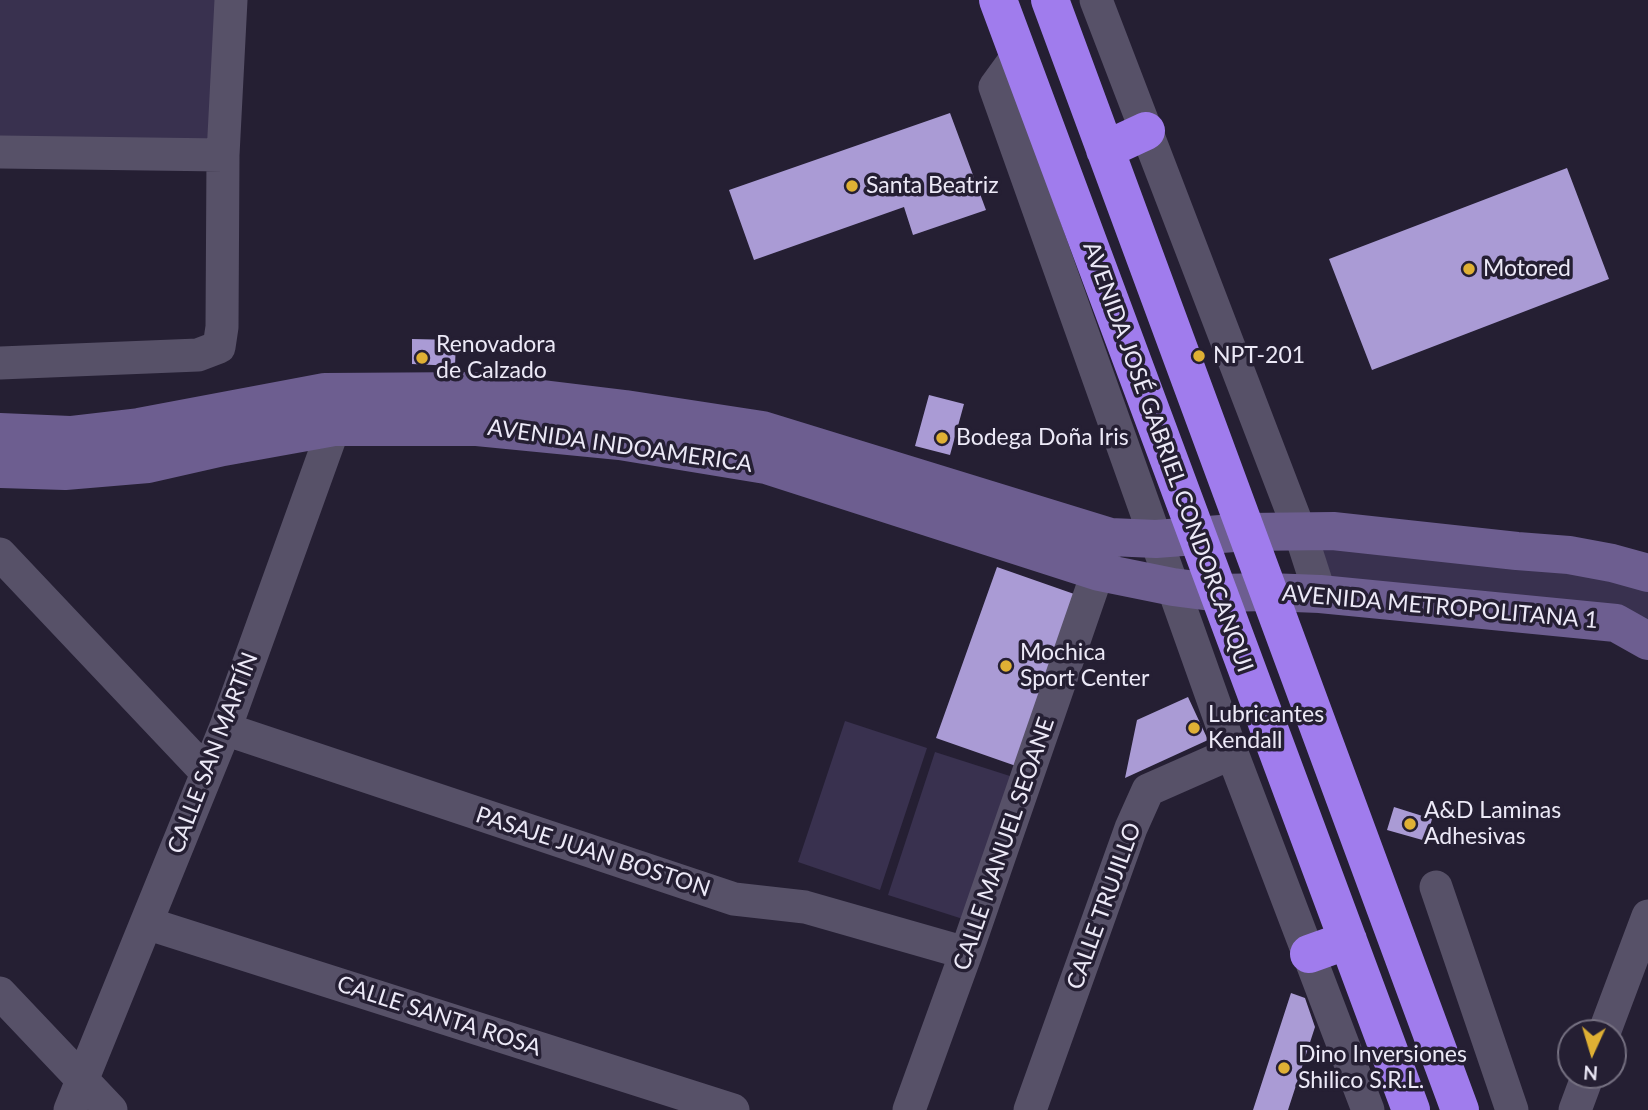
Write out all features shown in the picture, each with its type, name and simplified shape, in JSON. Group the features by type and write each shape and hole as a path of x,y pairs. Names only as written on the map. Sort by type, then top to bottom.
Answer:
{"highway":[{"name":"AVENIDA JOSÉ GABRIEL CONDORCANQUI","path":"998,0 1411,1110"},
{"name":"AVENIDA JOSÉ GABRIEL CONDORCANQUI","path":"1050,0 1460,1110"},
{"path":"1105,150 1146,131"},
{"path":"1309,954 1348,940"}],"main road":[{"name":"AVENIDA INDOAMERICA","path":"6,477 148,464 223,447 333,409"},
{"name":"AVENIDA INDOAMERICA","path":"0,432 69,435 333,409 620,441 766,465 1104,554 1173,587 1219,593 1268,592"},
{"path":"1247,533 1332,531 1569,555 1648,573"},
{"name":"AVENIDA INDOAMERICA","path":"1104,554 1156,540 1247,533"},
{"name":"AVENIDA METROPOLITANA 1","path":"1268,592 1320,594 1616,623 1648,642"}],"street":[{"path":"0,363 198,355 219,347 222,327 223,155 231,0"},
{"path":"1096,0 1300,532 1320,594"},
{"path":"1019,54 995,87 1232,753 1368,1110"},
{"path":"0,152 223,155"},
{"name":"CALLE SAN MARTÍN","path":"76,1095 225,729 333,409"},
{"path":"0,554 207,773"},
{"name":"CALLE MANUEL SEOANE","path":"909,1110 1104,554"},
{"name":"PASAJE JUAN BOSTON","path":"225,729 734,899 805,907 966,953"},
{"name":"CALLE TRUJILLO","path":"1030,1110 1131,828 1148,790 1232,753"},
{"path":"1436,887 1512,1110"},
{"path":"1609,1019 1648,916"},
{"name":"CALLE SANTA ROSA","path":"146,923 733,1110"},
{"path":"0,993 76,1095 111,1110"},
{"path":"1575,1110 1583,1089"}],"shaded area":[{"path":"0,0 224,0 224,149 0,149"},
{"path":"1317,547 1571,572 1648,588 1648,627 1331,582"},
{"path":"845,721 927,748 880,890 798,862"},
{"path":"935,752 1013,777 966,920 888,895"}],"building":[{"name":"Santa Beatriz","path":"950,113 986,210 913,235 904,207 754,260 729,190"},
{"name":"Motored","path":"1567,168 1609,279 1372,370 1329,259"},
{"path":"412,339 456,340 455,366 412,364"},
{"path":"929,395 964,404 950,455 915,446"},
{"name":"Mochica Sport Center","path":"997,567 1077,595 1016,766 936,738"},
{"path":"1188,697 1208,740 1125,778 1137,720"},
{"name":"A&D Laminas Adhesivas","path":"1394,807 1432,819 1426,841 1387,830"},
{"name":"Dino Inversiones Shilico S.R.L.","path":"1291,993 1305,998 1315,1027 1288,1110 1253,1110"}],"place":[{"name":"Santa Beatriz","path":"852,186"},
{"name":"Motored","path":"1469,269"},
{"name":"NPT-201","path":"1199,356"},
{"name":"Renovadora de Calzado","path":"422,358"},
{"name":"Bodega Doña Iris","path":"942,438"},
{"name":"Mochica Sport Center","path":"1006,666"},
{"name":"Lubricantes Kendall","path":"1194,728"},
{"name":"A&D Laminas Adhesivas","path":"1410,824"},
{"name":"Dino Inversiones Shilico S.R.L.","path":"1284,1068"}]}
